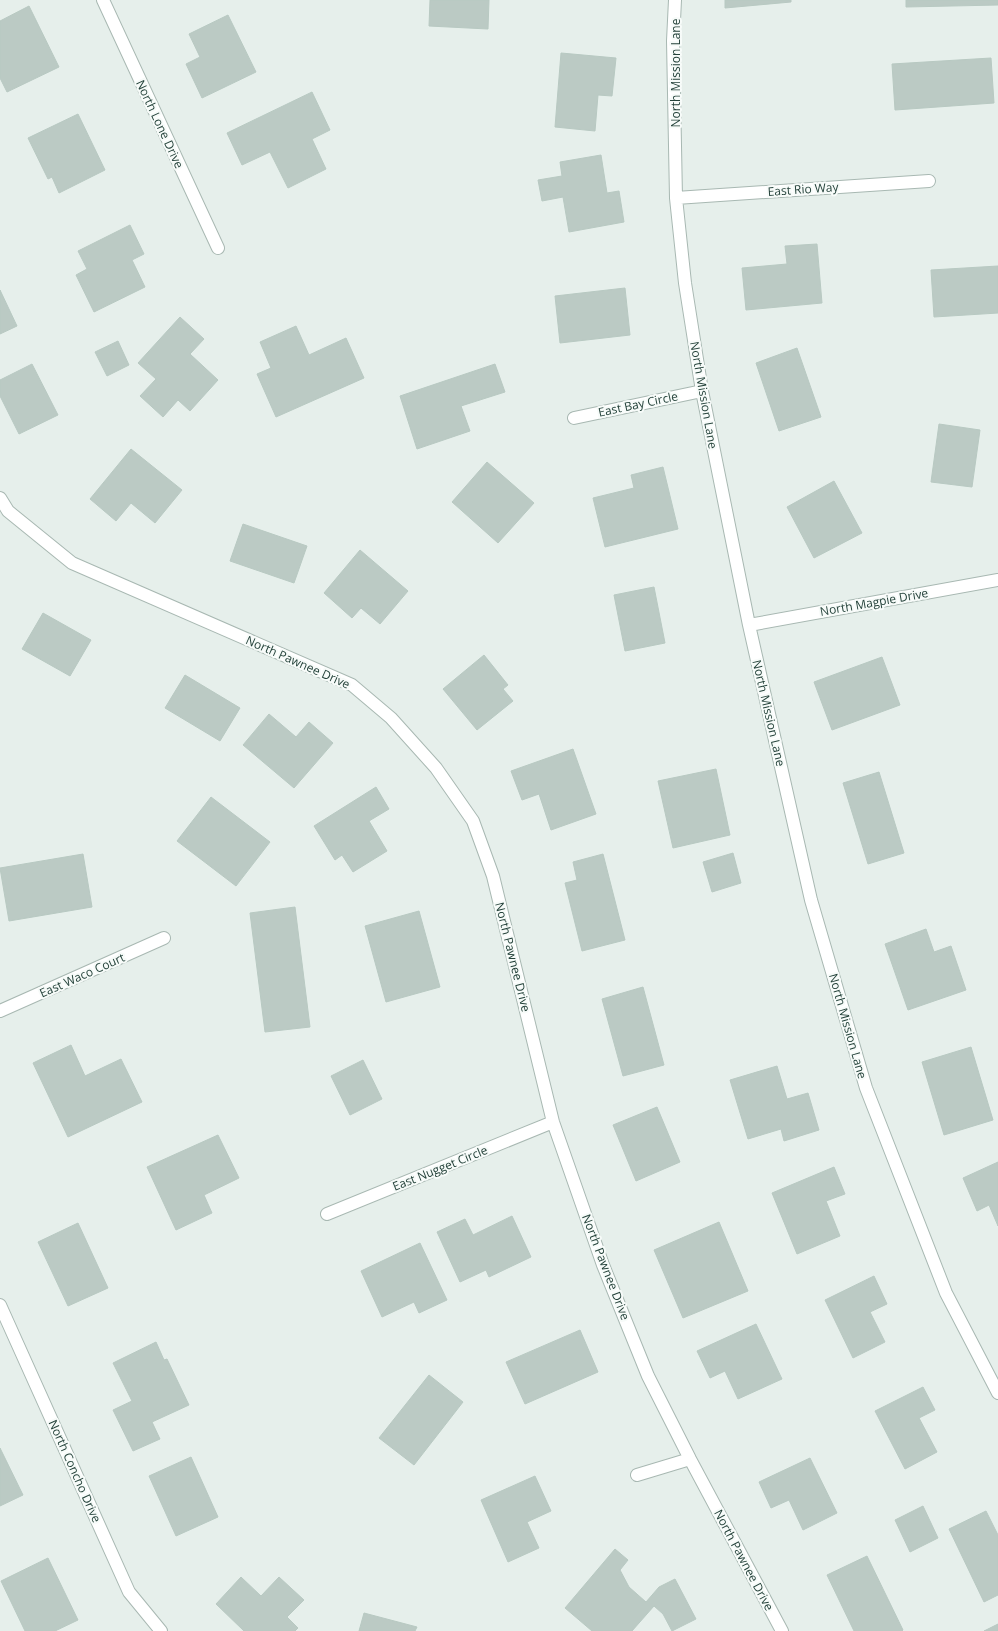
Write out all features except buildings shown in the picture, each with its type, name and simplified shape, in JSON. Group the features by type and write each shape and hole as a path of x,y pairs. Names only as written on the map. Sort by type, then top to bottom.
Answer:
{"street":[{"name":"North Lone Drive","path":"103,0 218,248"},
{"name":"North Mission Lane","path":"675,0 674,41 676,198 685,283 702,390 749,625 811,900 866,1088 946,1292 998,1394"},
{"name":"East Rio Way","path":"676,198 929,181"},
{"name":"East Bay Circle","path":"574,418 702,390"},
{"name":"North Pawnee Drive","path":"0,498 8,511 72,563 352,685 391,718 436,768 473,821 493,876 554,1122 603,1265 648,1376 690,1459 782,1631"},
{"name":"North Magpie Drive","path":"749,625 998,580"},
{"name":"East Waco Court","path":"0,1011 164,938"},
{"name":"East Nugget Circle","path":"327,1214 554,1122"},
{"name":"North Concho Drive","path":"0,1305 129,1592 161,1631"},
{"path":"637,1475 690,1459"}]}
